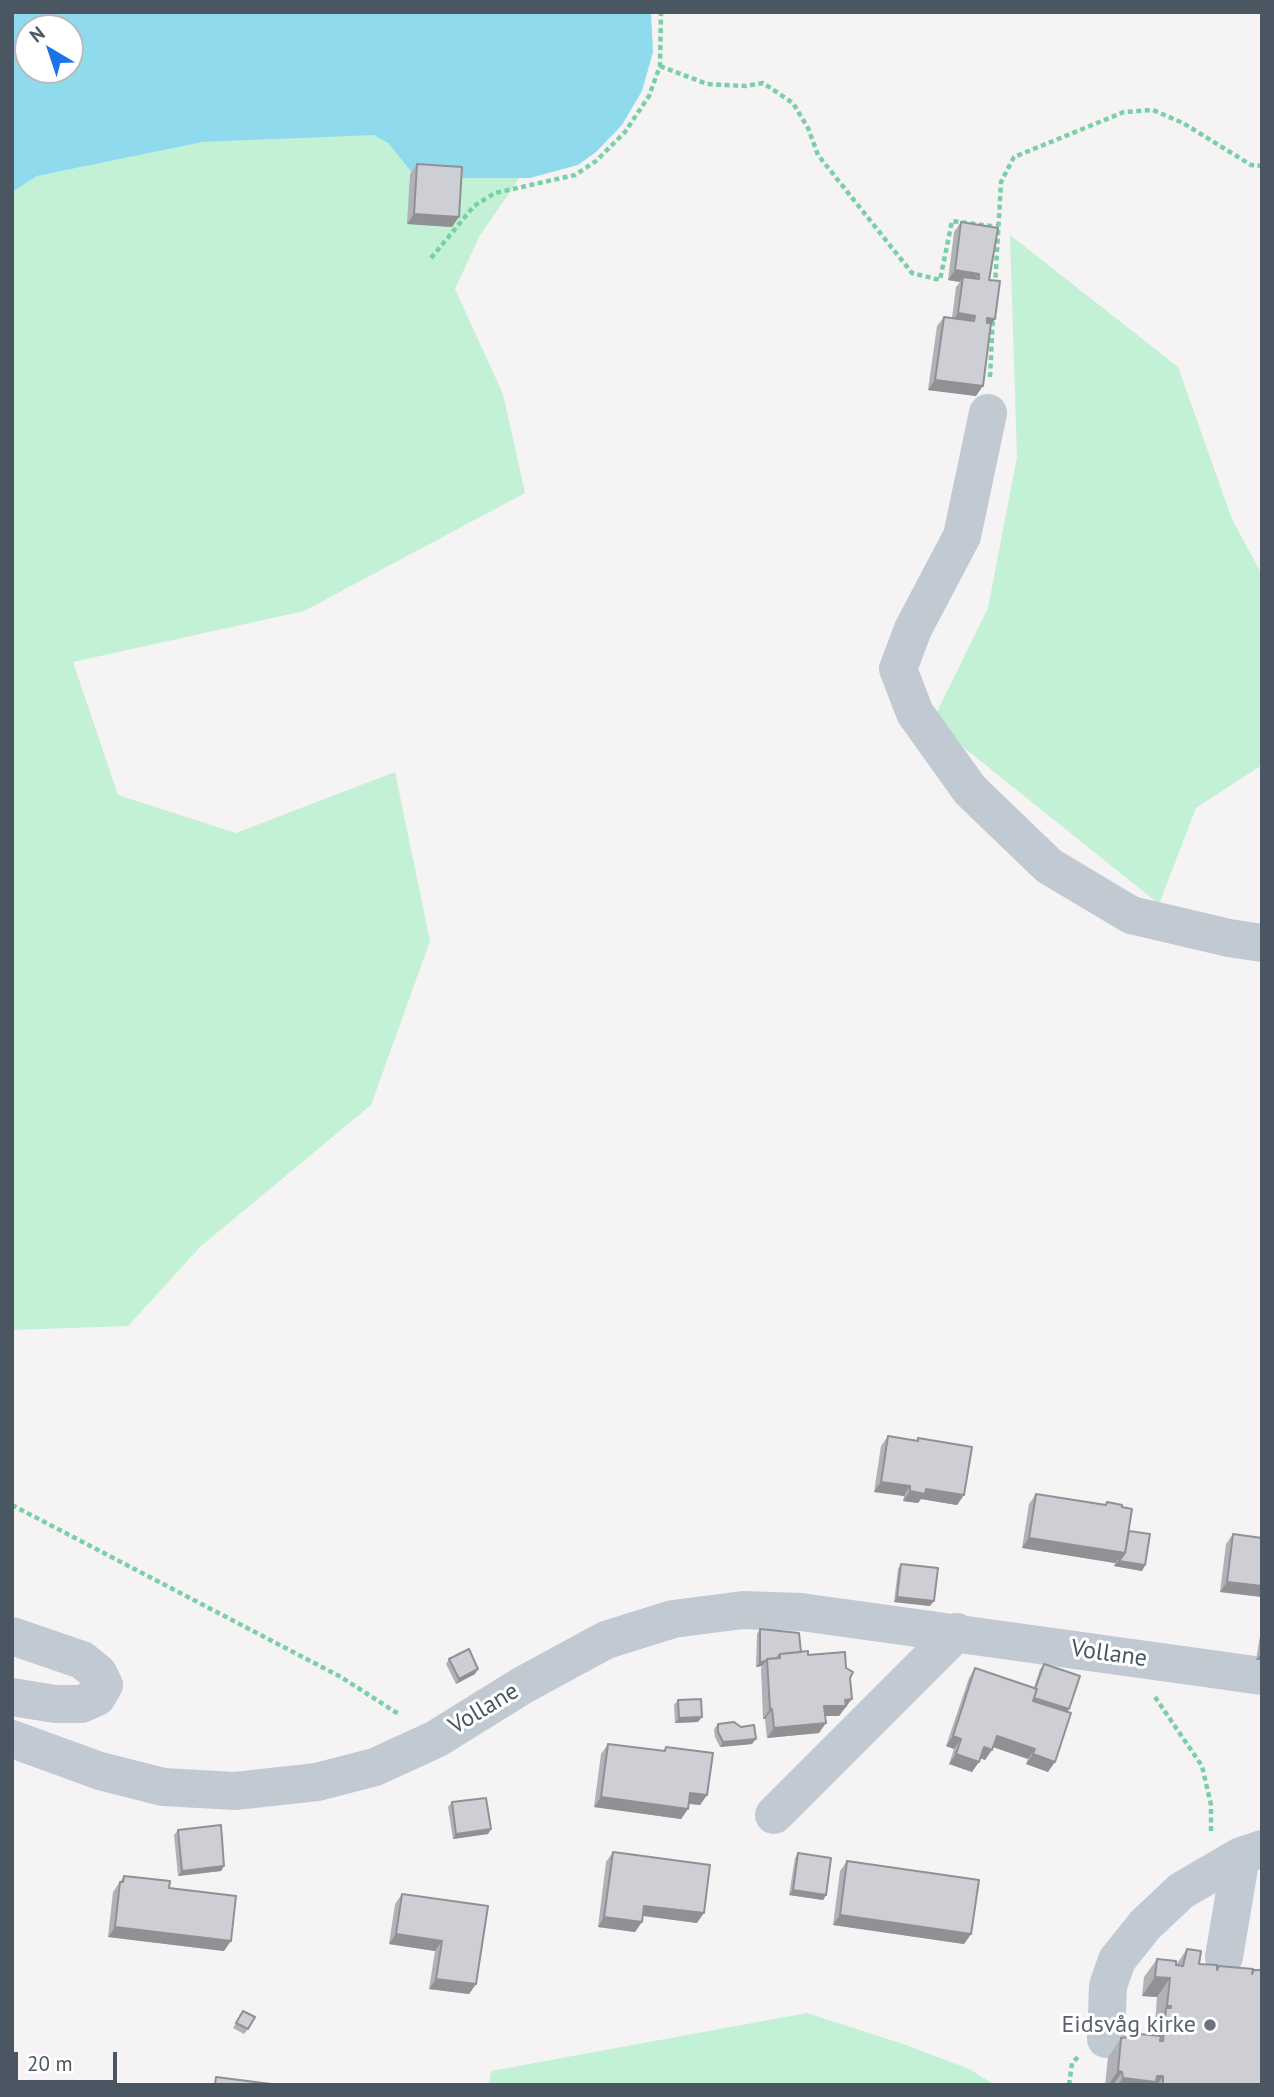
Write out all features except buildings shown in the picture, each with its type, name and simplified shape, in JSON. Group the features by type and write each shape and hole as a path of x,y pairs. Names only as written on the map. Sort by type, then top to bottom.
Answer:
{"street":[{"path":"988,413 962,536 912,629 898,669 915,713 970,790 1049,866 1131,915 1228,939 1262,943"},
{"name":"Vollane","path":"12,1739 100,1771 163,1787 235,1791 317,1782 375,1767 436,1739 523,1685 606,1640 673,1619 743,1610 801,1612 1262,1676"},
{"path":"774,1815 957,1632"},
{"path":"12,1636 82,1660 98,1673 104,1685 97,1697 81,1704 55,1704 12,1697"},
{"path":"1107,2039 1108,1986 1117,1960 1145,1925 1181,1891 1251,1852"},
{"path":"1224,1956 1251,1852"}],"path":[{"path":"431,258 474,206 495,193 575,176 596,161 625,132 649,96 660,66 661,12"},
{"path":"660,66 707,84 746,86 763,83 793,103 808,128 818,155 912,273 940,280 952,221 999,227"},
{"path":"995,293 1001,182 1014,157 1124,112 1153,110 1183,123 1251,165 1262,166"},
{"path":"988,413 994,306"},
{"path":"12,1505 341,1676 436,1739"},
{"path":"1127,1657 1202,1766 1212,1826 1205,1877"}],"green space":[{"path":"374,134 388,143 413,174 456,178 520,177 479,237 455,289 503,394 525,493 304,611 73,662 118,795 236,833 395,772 430,941 371,1105 201,1246 128,1326 12,1330 12,192 36,176 203,142"},
{"path":"1010,235 1178,367 1232,519 1262,575 1262,765 1196,808 1159,904 932,722 988,608 1017,457"},
{"path":"807,2013 906,2045 969,2069 995,2085 489,2085 491,2071"}],"water":[{"path":"12,12 651,12 653,52 642,91 622,125 596,152 578,165 530,178 456,178 413,174 388,143 374,135 203,142 37,176 12,192"}],"place":[{"name":"Eidsvåg kirke","path":"1210,2025"}]}
